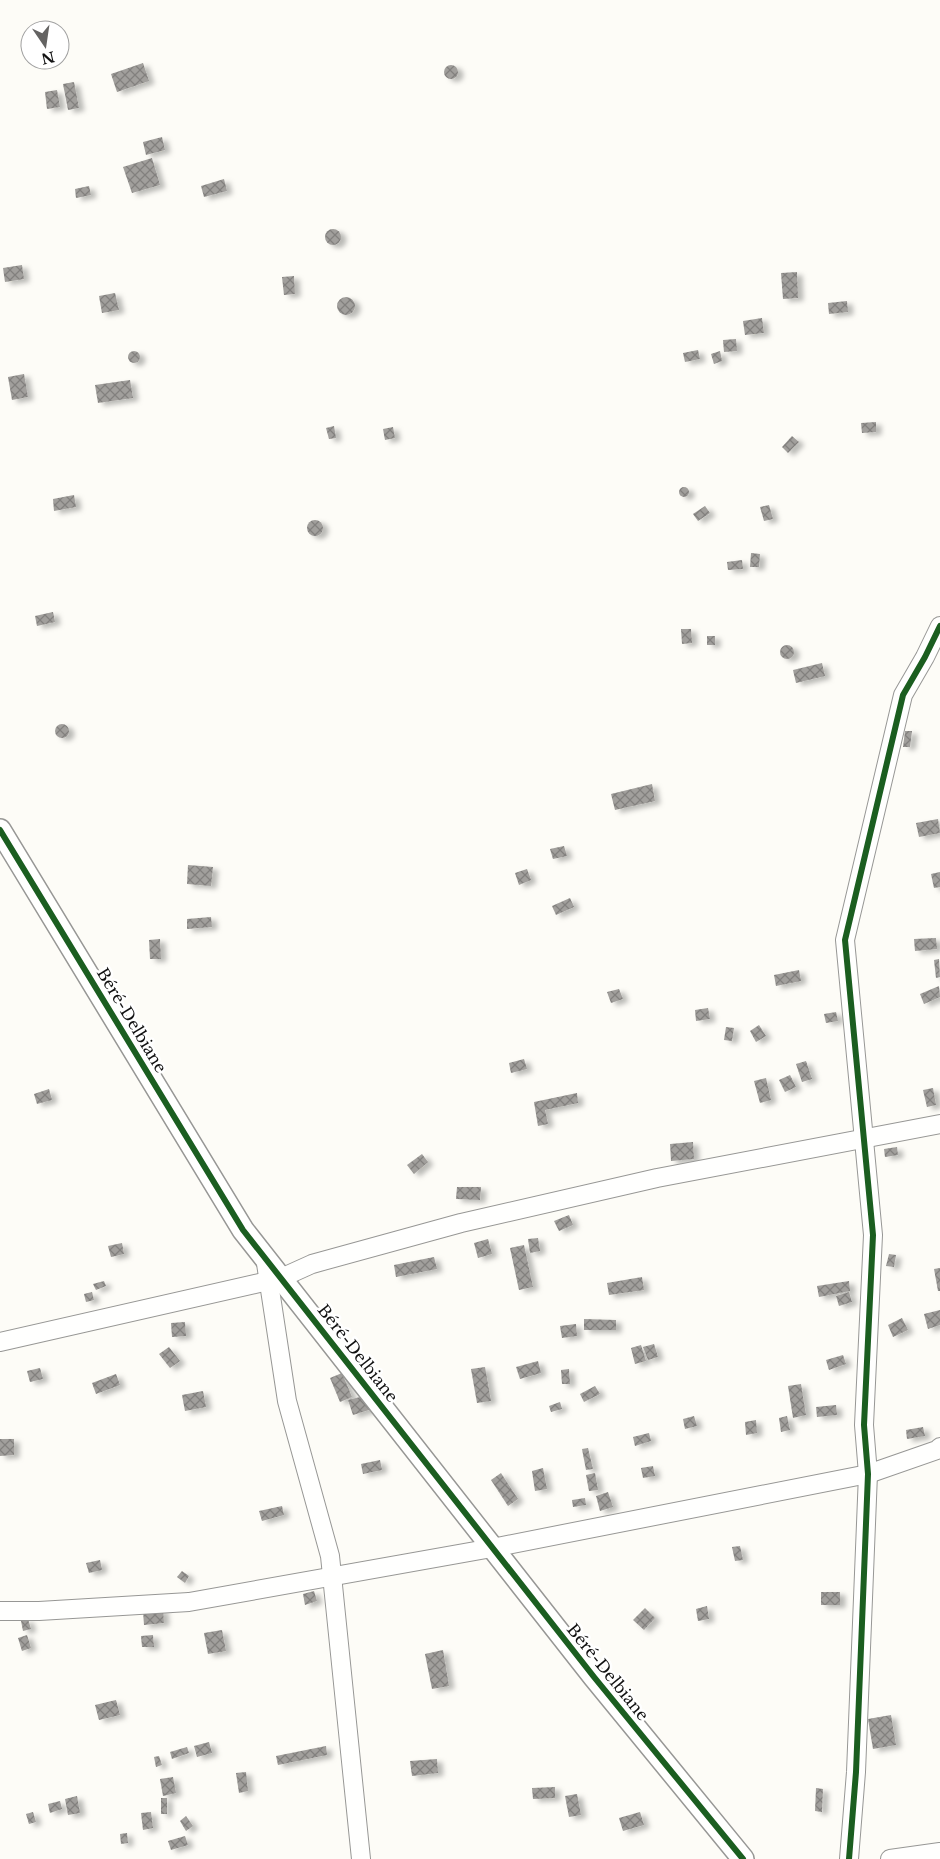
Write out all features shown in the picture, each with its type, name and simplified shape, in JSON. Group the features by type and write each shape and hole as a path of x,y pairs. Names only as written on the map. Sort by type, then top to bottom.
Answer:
{"street":[{"path":"849,1859 856,1772 868,1474 864,1425 873,1235 845,940 903,695 940,626"},
{"name":"Béré-Delbiane","path":"0,830 244,1230 265,1257 275,1279 600,1685 743,1859"},
{"path":"0,1342 275,1279 312,1264 461,1223 657,1178 940,1124"},
{"path":"275,1279 287,1401 330,1556 361,1859"},
{"path":"0,1610 39,1611 189,1602 492,1548 868,1474 940,1448"},
{"path":"890,1859 940,1852"}],"building":[{"path":"143,63 149,81 117,92 111,74"},
{"path":"451,65 456,67 458,72 456,77 451,79 446,77 444,72 446,67"},
{"path":"74,82 79,108 68,110 63,84"},
{"path":"57,90 60,107 47,109 45,92"},
{"path":"162,137 165,150 146,155 143,142"},
{"path":"152,158 160,185 132,193 123,167"},
{"path":"224,179 227,191 204,197 201,186"},
{"path":"89,186 91,195 76,198 75,189"},
{"path":"333,229 341,237 333,245 325,237"},
{"path":"22,265 24,279 5,282 3,268"},
{"path":"797,272 798,298 783,299 781,273"},
{"path":"294,276 295,294 284,295 282,277"},
{"path":"115,293 119,310 102,313 99,296"},
{"path":"346,297 352,300 355,306 352,312 346,315 340,312 337,306 340,300"},
{"path":"847,301 848,312 829,314 828,303"},
{"path":"762,318 764,333 745,335 743,321"},
{"path":"736,339 737,351 724,352 723,340"},
{"path":"698,350 700,359 685,362 683,353"},
{"path":"132,351 136,351 140,357 136,363 132,363 128,359 128,355"},
{"path":"720,351 722,361 714,364 711,354"},
{"path":"24,374 28,397 12,400 8,377"},
{"path":"130,380 133,398 98,403 95,385"},
{"path":"876,422 876,432 862,433 861,423"},
{"path":"334,426 336,438 329,439 326,428"},
{"path":"393,427 395,438 385,440 383,429"},
{"path":"792,436 799,442 788,453 782,447"},
{"path":"682,487 686,487 689,492 688,496 682,497 679,494 679,490"},
{"path":"74,495 76,507 54,511 53,499"},
{"path":"769,505 773,519 764,521 760,507"},
{"path":"705,506 710,513 698,521 693,514"},
{"path":"315,520 321,522 323,528 321,534 315,536 309,534 307,528 309,522"},
{"path":"751,553 760,554 759,567 750,567"},
{"path":"742,560 743,569 728,570 727,562"},
{"path":"53,612 55,622 37,626 35,616"},
{"path":"681,629 691,629 692,643 682,644"},
{"path":"707,636 715,636 715,645 707,645"},
{"path":"784,645 790,645 794,652 790,659 784,659 780,655 780,649"},
{"path":"822,663 825,676 796,683 793,670"},
{"path":"62,724 67,726 69,731 67,736 62,738 57,736 55,731 57,726"},
{"path":"905,731 912,731 910,747 903,747"},
{"path":"652,784 655,801 615,810 611,794"},
{"path":"938,819 940,833 919,837 916,823"},
{"path":"564,846 567,856 553,859 550,849"},
{"path":"188,865 213,867 211,886 187,884"},
{"path":"527,869 531,880 519,885 515,873"},
{"path":"940,872 940,887 934,888 931,874"},
{"path":"570,898 574,907 556,915 552,906"},
{"path":"211,917 212,927 187,929 187,919"},
{"path":"936,938 937,949 915,951 914,939"},
{"path":"160,939 161,959 150,959 149,940"},
{"path":"939,959 940,977 936,978 934,960"},
{"path":"799,970 801,981 776,986 774,975"},
{"path":"939,986 940,997 924,1004 920,994"},
{"path":"619,989 623,999 611,1003 607,992"},
{"path":"708,1008 710,1019 696,1021 695,1010"},
{"path":"836,1012 838,1021 826,1023 824,1014"},
{"path":"759,1025 766,1036 756,1042 750,1031"},
{"path":"726,1027 734,1028 732,1041 724,1040"},
{"path":"524,1059 527,1069 511,1073 509,1063"},
{"path":"806,1061 812,1079 802,1082 796,1064"},
{"path":"790,1075 796,1087 785,1092 779,1080"},
{"path":"766,1078 771,1100 760,1103 754,1081"},
{"path":"933,1088 936,1105 927,1107 923,1090"},
{"path":"49,1089 52,1100 37,1104 34,1094"},
{"path":"577,1093 578,1103 545,1110 548,1124 538,1126 534,1102"},
{"path":"693,1142 694,1159 671,1161 670,1144"},
{"path":"897,1147 898,1155 885,1157 884,1149"},
{"path":"422,1154 428,1162 414,1174 407,1165"},
{"path":"457,1187 481,1187 480,1200 456,1199"},
{"path":"569,1215 573,1225 559,1231 554,1221"},
{"path":"538,1238 540,1251 530,1253 528,1239"},
{"path":"488,1239 492,1254 478,1258 474,1243"},
{"path":"122,1243 124,1254 111,1257 108,1246"},
{"path":"524,1245 533,1287 519,1290 510,1248"},
{"path":"889,1254 896,1255 894,1267 886,1266"},
{"path":"434,1257 437,1269 396,1277 394,1265"},
{"path":"940,1268 940,1291 938,1291 934,1269"},
{"path":"642,1277 644,1290 609,1295 607,1283"},
{"path":"104,1281 106,1286 96,1290 93,1284"},
{"path":"849,1281 850,1291 819,1297 817,1286"},
{"path":"92,1292 94,1300 86,1302 84,1294"},
{"path":"849,1292 852,1302 839,1306 836,1296"},
{"path":"940,1310 940,1325 928,1329 924,1314"},
{"path":"902,1318 908,1330 893,1337 888,1325"},
{"path":"584,1319 616,1320 616,1330 584,1330"},
{"path":"185,1322 186,1336 172,1337 171,1323"},
{"path":"576,1324 577,1336 562,1338 560,1326"},
{"path":"654,1344 658,1357 648,1360 643,1347"},
{"path":"641,1345 646,1361 635,1364 631,1348"},
{"path":"169,1347 180,1361 170,1368 159,1354"},
{"path":"843,1355 846,1364 829,1370 826,1360"},
{"path":"538,1361 541,1373 520,1379 516,1367"},
{"path":"485,1367 491,1401 477,1403 471,1369"},
{"path":"40,1368 43,1379 30,1382 27,1371"},
{"path":"569,1369 570,1384 562,1384 561,1370"},
{"path":"342,1373 352,1397 340,1402 330,1378"},
{"path":"116,1374 120,1385 96,1394 92,1383"},
{"path":"801,1384 806,1415 793,1418 788,1386"},
{"path":"595,1386 600,1394 584,1402 580,1394"},
{"path":"203,1391 206,1407 185,1411 182,1395"},
{"path":"368,1395 372,1409 353,1415 348,1400"},
{"path":"560,1402 562,1409 551,1412 549,1406"},
{"path":"836,1405 837,1415 817,1417 816,1407"},
{"path":"694,1416 697,1426 685,1429 683,1419"},
{"path":"787,1416 790,1430 781,1432 779,1418"},
{"path":"756,1420 757,1433 746,1435 745,1422"},
{"path":"923,1427 925,1436 907,1439 906,1430"},
{"path":"649,1433 651,1441 635,1446 633,1437"},
{"path":"0,1439 14,1439 14,1455 0,1456"},
{"path":"588,1448 593,1469 586,1470 582,1449"},
{"path":"380,1460 382,1470 363,1474 361,1464"},
{"path":"653,1466 655,1476 643,1478 641,1468"},
{"path":"543,1468 547,1489 535,1491 532,1471"},
{"path":"501,1473 518,1499 508,1506 491,1480"},
{"path":"595,1473 598,1490 589,1491 586,1475"},
{"path":"608,1492 613,1507 600,1511 596,1496"},
{"path":"585,1498 586,1505 573,1507 572,1500"},
{"path":"282,1506 284,1515 262,1521 259,1511"},
{"path":"740,1546 743,1560 735,1561 732,1547"},
{"path":"100,1560 102,1570 89,1573 86,1563"},
{"path":"182,1571 189,1576 185,1583 177,1577"},
{"path":"314,1591 317,1601 305,1605 303,1594"},
{"path":"821,1592 840,1592 840,1605 821,1605"},
{"path":"707,1606 709,1619 698,1621 696,1609"},
{"path":"645,1608 655,1618 644,1630 633,1620"},
{"path":"163,1609 164,1623 144,1625 143,1611"},
{"path":"28,1619 31,1629 23,1631 21,1621"},
{"path":"222,1630 226,1651 208,1654 204,1633"},
{"path":"27,1635 31,1648 22,1651 18,1638"},
{"path":"153,1635 154,1647 142,1647 141,1636"},
{"path":"443,1650 449,1686 432,1689 425,1654"},
{"path":"116,1700 120,1715 99,1720 95,1705"},
{"path":"891,1715 896,1745 873,1749 868,1719"},
{"path":"209,1742 212,1753 197,1757 194,1746"},
{"path":"326,1746 327,1755 278,1765 276,1756"},
{"path":"187,1747 189,1753 172,1759 170,1752"},
{"path":"159,1756 162,1765 156,1767 154,1757"},
{"path":"437,1759 438,1773 412,1776 410,1761"},
{"path":"246,1772 248,1791 239,1793 236,1773"},
{"path":"173,1777 176,1793 163,1796 160,1779"},
{"path":"555,1787 555,1798 533,1799 532,1788"},
{"path":"816,1788 823,1789 822,1812 815,1811"},
{"path":"577,1794 581,1815 569,1817 565,1796"},
{"path":"77,1796 80,1813 68,1815 65,1799"},
{"path":"161,1798 167,1798 167,1814 161,1814"},
{"path":"60,1801 62,1809 50,1813 48,1804"},
{"path":"33,1812 36,1822 29,1824 26,1814"},
{"path":"151,1812 153,1828 143,1830 141,1813"},
{"path":"640,1812 644,1825 623,1831 619,1818"},
{"path":"186,1816 193,1826 186,1831 180,1821"},
{"path":"127,1833 128,1843 121,1844 120,1834"},
{"path":"185,1836 188,1845 171,1850 168,1841"}],"cycle path":[{"path":"849,1859 856,1772 868,1474 864,1425 873,1235 845,940 903,695 940,626"},
{"path":"0,830 243,1230 594,1677 743,1859"}]}
